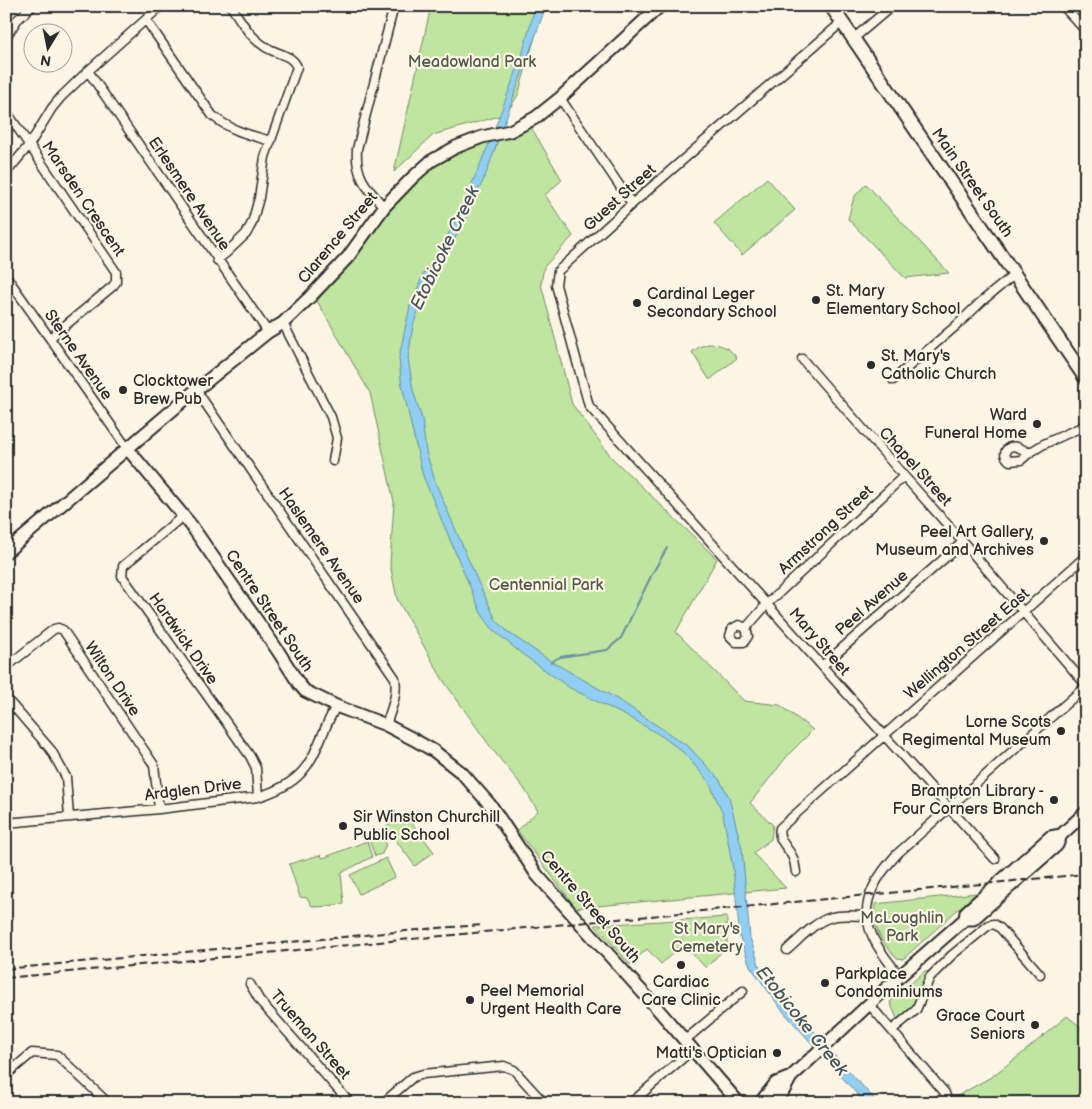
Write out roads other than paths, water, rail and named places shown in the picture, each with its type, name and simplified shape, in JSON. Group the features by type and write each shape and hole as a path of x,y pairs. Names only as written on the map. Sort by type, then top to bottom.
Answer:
{"main road":[{"name":"Main Street South","path":"832,6 1086,379"}],"street":[{"path":"6,37 17,20 32,6"},
{"path":"6,173 30,144 61,97 162,6"},
{"path":"217,260 246,234 252,223 259,198 265,157 296,67 290,57 272,52 251,35 231,6"},
{"path":"384,207 364,184 356,164 357,149 394,6"},
{"name":"Clarence Street","path":"6,552 196,390 268,332 283,323 348,257 384,207 431,161 456,147 482,137 510,131 535,118 560,98 660,6"},
{"path":"854,39 892,6"},
{"path":"1064,6 1086,32"},
{"path":"146,20 212,115 223,125 233,130 271,141"},
{"name":"Guest Street","path":"622,443 589,406 556,280 558,271 632,204 842,22"},
{"name":"Erlesmere Avenue","path":"88,71 268,332"},
{"path":"560,98 632,204"},
{"name":"Marsden Crescent","path":"6,111 116,272 117,277 113,286 50,338"},
{"path":"893,380 982,301 1016,274"},
{"name":"Sterne Avenue","path":"6,276 127,448"},
{"path":"283,323 331,417 337,438 334,461"},
{"name":"Chapel Street","path":"802,359 1024,612 1086,686"},
{"name":"Haslemere Avenue","path":"196,390 395,678 395,696 386,725"},
{"path":"1029,452 1086,425"},
{"name":"Mary Street","path":"622,443 995,860"},
{"name":"Centre Street South","path":"127,448 183,516 305,691 336,706 386,725 434,751 462,773 492,807 537,875 739,1103"},
{"name":"Armstrong Street","path":"746,628 767,604 904,476"},
{"name":"Hardwick Drive","path":"183,516 123,566 122,576 250,756 256,768 258,797"},
{"name":"Peel Avenue","path":"822,666 963,542"},
{"name":"Wellington Street East","path":"796,872 793,857 781,841 778,833 780,828 1086,556"},
{"name":"Wilton Drive","path":"6,667 54,629 62,630 154,765 159,808"},
{"path":"900,976 872,938 867,916 868,902 873,885 897,854 1086,686"},
{"path":"6,698 51,750 66,777 68,817"},
{"name":"Ardglen Drive","path":"6,823 258,797 284,786 297,778 307,767 318,748 336,706"},
{"path":"774,1103 791,1077 900,976 966,919 966,912 1050,838 1061,834 1086,812"},
{"path":"787,950 819,923 829,918 867,916"},
{"path":"892,1030 916,1010 930,977 952,955 989,925 994,924 1000,928 1040,974"},
{"name":"Trueman Street","path":"250,984 260,1001 350,1103"},
{"path":"632,1103 743,991"},
{"path":"869,1004 946,1094 948,1103"},
{"path":"6,1075 32,1053 57,1055 106,1103"},
{"path":"383,1103 413,1077 423,1074 504,1066 514,1070 544,1103"},
{"path":"760,1103 776,1083 791,1077"}],"water":[{"path":"535,6 546,6 486,174 465,220 433,277 413,326 408,358 413,390 422,419 426,452 436,484 496,620 509,633 549,660 622,702 689,747 719,779 729,797 742,849 750,938 760,967 835,1056 878,1103 865,1103 781,1009 750,966 740,938 733,869 723,814 709,782 683,752 663,737 638,722 570,688 522,654 493,630 481,613 423,476 401,381 399,357 410,306 423,275 449,233 462,207 488,146 522,56"}],"waterway":[{"name":"Etobicoke Creek","path":"551,662 560,657 607,650 621,638 652,574 667,548"}],"railway":[{"path":"6,978 1086,874"},
{"path":"6,969 482,925"}],"place":[{"name":"St. Mary Elementary School","path":"816,300"},
{"name":"Cardinal Leger Secondary School","path":"637,303"},
{"name":"St. Mary's Catholic Church","path":"871,365"},
{"name":"Clocktower Brew Pub","path":"123,390"},
{"name":"Ward Funeral Home","path":"1037,424"},
{"name":"Peel Art Gallery, Museum and Archives","path":"1044,541"},
{"name":"Lorne Scots Regimental Museum","path":"1061,731"},
{"name":"Brampton Library - Four Corners Branch","path":"1054,800"},
{"name":"Sir Winston Churchill Public School","path":"343,826"},
{"name":"Cardiac Care Clinic","path":"681,965"},
{"name":"Parkplace Condominiums","path":"825,983"},
{"name":"Peel Memorial Urgent Health Care","path":"470,1000"},
{"name":"Grace Court Seniors","path":"1035,1025"},
{"name":"Matti's Optician","path":"777,1053"}],"park label":[{"name":"Meadowland Park","path":"472,62"},
{"name":"Centennial Park","path":"546,585"},
{"name":"McLoughlin Park","path":"902,927"},
{"name":"St Mary's Cemetery","path":"707,938"}]}
